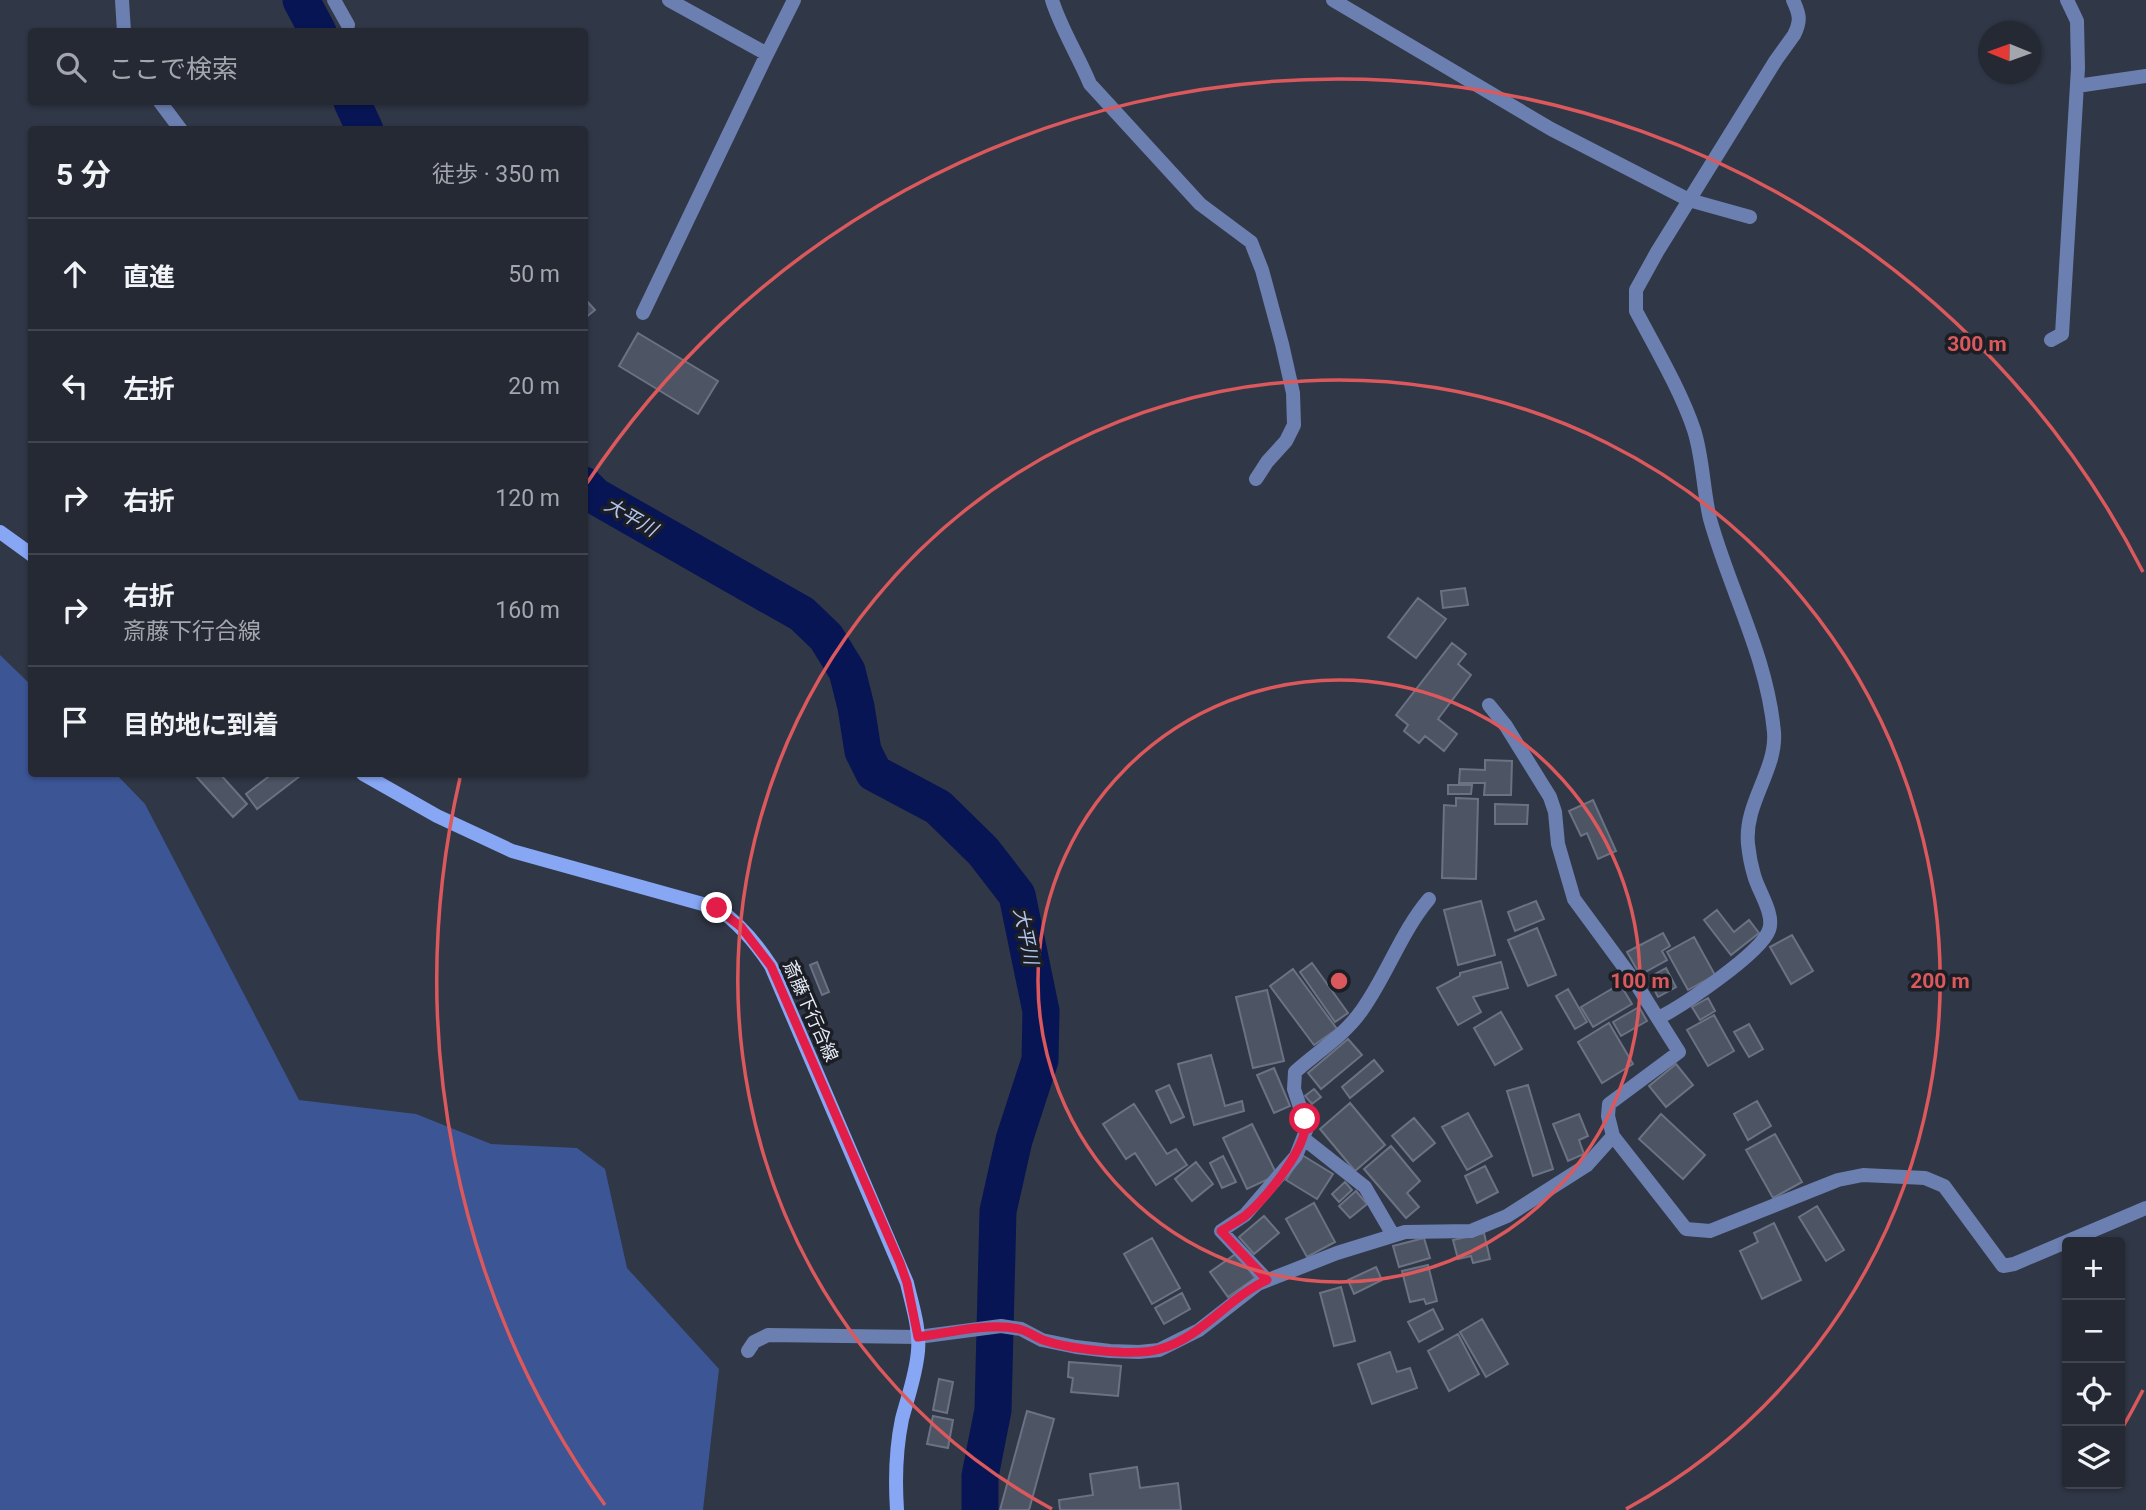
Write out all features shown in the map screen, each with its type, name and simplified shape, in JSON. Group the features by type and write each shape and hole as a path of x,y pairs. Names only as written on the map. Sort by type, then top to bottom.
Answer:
{"main road":[{"path":"0,532 28,552"},
{"name":"斎藤下行合線","path":"368,777 437,816 512,851 717,908 741,927 771,966 890,1238 907,1283 918,1337 914,1378 902,1420 898,1449 897,1510"}],"street":[{"path":"122,0 124,28"},
{"path":"334,0 348,25"},
{"path":"669,0 767,54"},
{"path":"643,313 794,0"},
{"path":"1052,0 1090,84 1200,204 1251,242 1262,270 1282,344 1293,393 1294,425 1286,441 1256,479"},
{"path":"1333,0 1551,129 1689,200 1750,217"},
{"path":"1658,1018 1676,1010 1724,974 1762,943 1770,928 1769,915 1754,876 1748,842 1748,822 1753,801 1775,749 1770,695 1710,519 1694,430 1636,311 1636,290 1689,200 1794,35 1800,16 1793,0"},
{"path":"2051,340 2062,334 2077,86 2077,21 2067,0"},
{"path":"2077,86 2146,76"},
{"path":"162,105 178,126"},
{"path":"1489,705 1506,726 1550,797 1555,812 1558,844 1574,898 1679,1052 1609,1104 1608,1116 1613,1136 1686,1229 1710,1231 1838,1180 1863,1175 1925,1178 1944,1186 2003,1266 2014,1264 2146,1208"},
{"path":"1267,1280 1221,1231 1245,1215 1296,1156 1307,1128 1294,1089 1295,1072 1350,1025 1362,1011 1414,917 1429,899"},
{"path":"748,1351 754,1342 768,1335 918,1337 1001,1326 1021,1329 1042,1340 1076,1346 1110,1351 1159,1350 1199,1330 1242,1295 1267,1280 1337,1253 1394,1235 1420,1231 1471,1231 1507,1216 1587,1165 1613,1136"},
{"path":"1303,1138 1365,1187 1394,1235"}],"shaded area":[{"path":"0,655 28,682 28,777 119,777 145,804 299,1100 416,1114 491,1144 577,1148 605,1169 627,1268 719,1369 703,1510 0,1510"}],"building":[{"path":"588,302 595,310 588,316"},
{"path":"638,333 718,381 698,414 619,366"},
{"path":"1465,588 1468,605 1443,608 1441,591"},
{"path":"1418,598 1446,619 1416,658 1388,637"},
{"path":"1452,643 1466,654 1458,664 1471,675 1438,719 1457,734 1444,751 1425,736 1419,743 1404,731 1408,725 1396,715"},
{"path":"1485,760 1512,761 1511,795 1484,795 1485,783 1459,783 1460,769 1485,770"},
{"path":"197,777 223,777 247,804 233,817"},
{"path":"268,777 299,777 257,809 246,794"},
{"path":"1448,785 1472,785 1471,794 1448,794"},
{"path":"1456,798 1478,799 1476,879 1442,878 1444,805 1456,806"},
{"path":"1593,800 1616,851 1598,859 1587,833 1581,836 1569,811"},
{"path":"1495,804 1528,805 1527,824 1495,824"},
{"path":"1481,901 1495,955 1458,965 1444,910"},
{"path":"1536,901 1544,919 1515,931 1508,912"},
{"path":"1717,910 1734,932 1749,920 1759,933 1731,955 1704,920"},
{"path":"1537,928 1556,975 1528,986 1508,940"},
{"path":"1663,933 1670,946 1662,951 1667,960 1640,975 1627,952"},
{"path":"1792,935 1813,971 1791,984 1770,947"},
{"path":"1694,937 1715,975 1688,990 1667,952"},
{"path":"817,962 829,992 822,995 810,965"},
{"path":"1501,962 1508,988 1473,997 1481,1012 1458,1025 1437,988 1460,976 1460,973"},
{"path":"1312,963 1348,1013 1335,1022 1300,972"},
{"path":"1666,968 1676,987 1658,997 1648,978"},
{"path":"1293,969 1337,1029 1314,1045 1270,986"},
{"path":"1620,984 1632,1004 1593,1027 1581,1007"},
{"path":"1568,989 1587,1022 1575,1029 1556,996"},
{"path":"1267,990 1284,1061 1253,1068 1236,997"},
{"path":"1708,998 1715,1011 1700,1020 1692,1007"},
{"path":"1639,1007 1647,1021 1621,1036 1613,1022"},
{"path":"1501,1012 1522,1049 1495,1065 1474,1028"},
{"path":"1714,1015 1734,1051 1708,1066 1687,1030"},
{"path":"1609,1023 1633,1064 1602,1083 1578,1042"},
{"path":"1749,1024 1763,1049 1749,1057 1734,1032"},
{"path":"1348,1039 1362,1055 1321,1089 1308,1073"},
{"path":"1211,1055 1225,1106 1242,1101 1244,1111 1194,1125 1178,1064"},
{"path":"1374,1060 1383,1071 1350,1098 1342,1087"},
{"path":"1676,1064 1693,1085 1666,1107 1649,1086"},
{"path":"1274,1068 1290,1106 1274,1113 1257,1075"},
{"path":"1169,1085 1184,1117 1171,1123 1156,1091"},
{"path":"1528,1085 1553,1169 1533,1176 1507,1091"},
{"path":"1314,1089 1321,1097 1312,1104 1305,1096"},
{"path":"1757,1101 1771,1126 1748,1140 1734,1114"},
{"path":"1350,1103 1385,1145 1355,1171 1320,1129"},
{"path":"1134,1104 1167,1154 1176,1149 1187,1165 1156,1185 1135,1153 1126,1159 1103,1124"},
{"path":"1468,1113 1492,1156 1467,1170 1442,1127"},
{"path":"1579,1114 1588,1136 1579,1140 1584,1154 1568,1161 1553,1124"},
{"path":"1661,1114 1705,1155 1683,1179 1639,1139"},
{"path":"1414,1118 1435,1143 1413,1161 1392,1136"},
{"path":"1252,1124 1277,1175 1247,1189 1223,1138"},
{"path":"1775,1134 1802,1182 1773,1198 1746,1150"},
{"path":"1391,1146 1420,1181 1407,1193 1419,1207 1406,1218 1364,1169"},
{"path":"1302,1155 1333,1174 1317,1199 1286,1180"},
{"path":"1223,1156 1236,1182 1222,1188 1210,1163"},
{"path":"1196,1162 1213,1184 1192,1201 1175,1179"},
{"path":"1485,1166 1498,1192 1477,1203 1465,1176"},
{"path":"1345,1182 1352,1190 1339,1202 1332,1194"},
{"path":"1356,1191 1367,1204 1350,1218 1339,1206"},
{"path":"1314,1203 1335,1242 1307,1257 1286,1219"},
{"path":"1817,1206 1844,1250 1826,1261 1799,1217"},
{"path":"1264,1216 1279,1233 1254,1254 1239,1237"},
{"path":"1774,1223 1801,1280 1762,1299 1740,1251 1758,1242 1754,1233"},
{"path":"1484,1233 1490,1259 1473,1263 1471,1256 1458,1259 1453,1240"},
{"path":"1152,1238 1180,1288 1152,1304 1124,1254"},
{"path":"1424,1238 1430,1258 1399,1267 1393,1246"},
{"path":"1237,1253 1255,1278 1228,1297 1210,1272"},
{"path":"1428,1265 1437,1301 1426,1304 1424,1299 1410,1302 1402,1271"},
{"path":"1376,1267 1382,1280 1354,1294 1348,1280"},
{"path":"1341,1287 1355,1341 1334,1346 1320,1293"},
{"path":"1182,1293 1190,1309 1164,1324 1155,1308"},
{"path":"1433,1309 1443,1329 1419,1342 1408,1322"},
{"path":"1482,1319 1508,1364 1486,1377 1460,1332"},
{"path":"1458,1334 1479,1374 1449,1391 1428,1351"},
{"path":"1390,1352 1397,1372 1410,1368 1417,1388 1372,1404 1358,1364"},
{"path":"1069,1362 1121,1366 1118,1396 1071,1392 1073,1378 1068,1377"},
{"path":"939,1379 953,1382 947,1413 933,1410"},
{"path":"1027,1411 1054,1419 1029,1510 1000,1510"},
{"path":"933,1416 953,1420 948,1448 927,1444"},
{"path":"1137,1467 1140,1488 1178,1483 1181,1510 1060,1510 1059,1500 1093,1495 1090,1474"}],"waterway":[{"name":"大平川","path":"301,0 316,28"},
{"name":"大平川","path":"353,105 363,126"},
{"name":"大平川","path":"588,489 595,496 802,614 826,637 847,671 863,751 874,773 938,807 983,851 1017,895 1041,1011 1040,1060 1014,1140 998,1211 993,1410 980,1476 980,1510"}],"route":[{"path":"717,908 741,927 771,966 900,1263 918,1337 1001,1326 1021,1329 1042,1340 1110,1351 1159,1350 1178,1342 1199,1330 1242,1295 1267,1280 1221,1231 1245,1215 1296,1156 1307,1128 1305,1119"}]}
